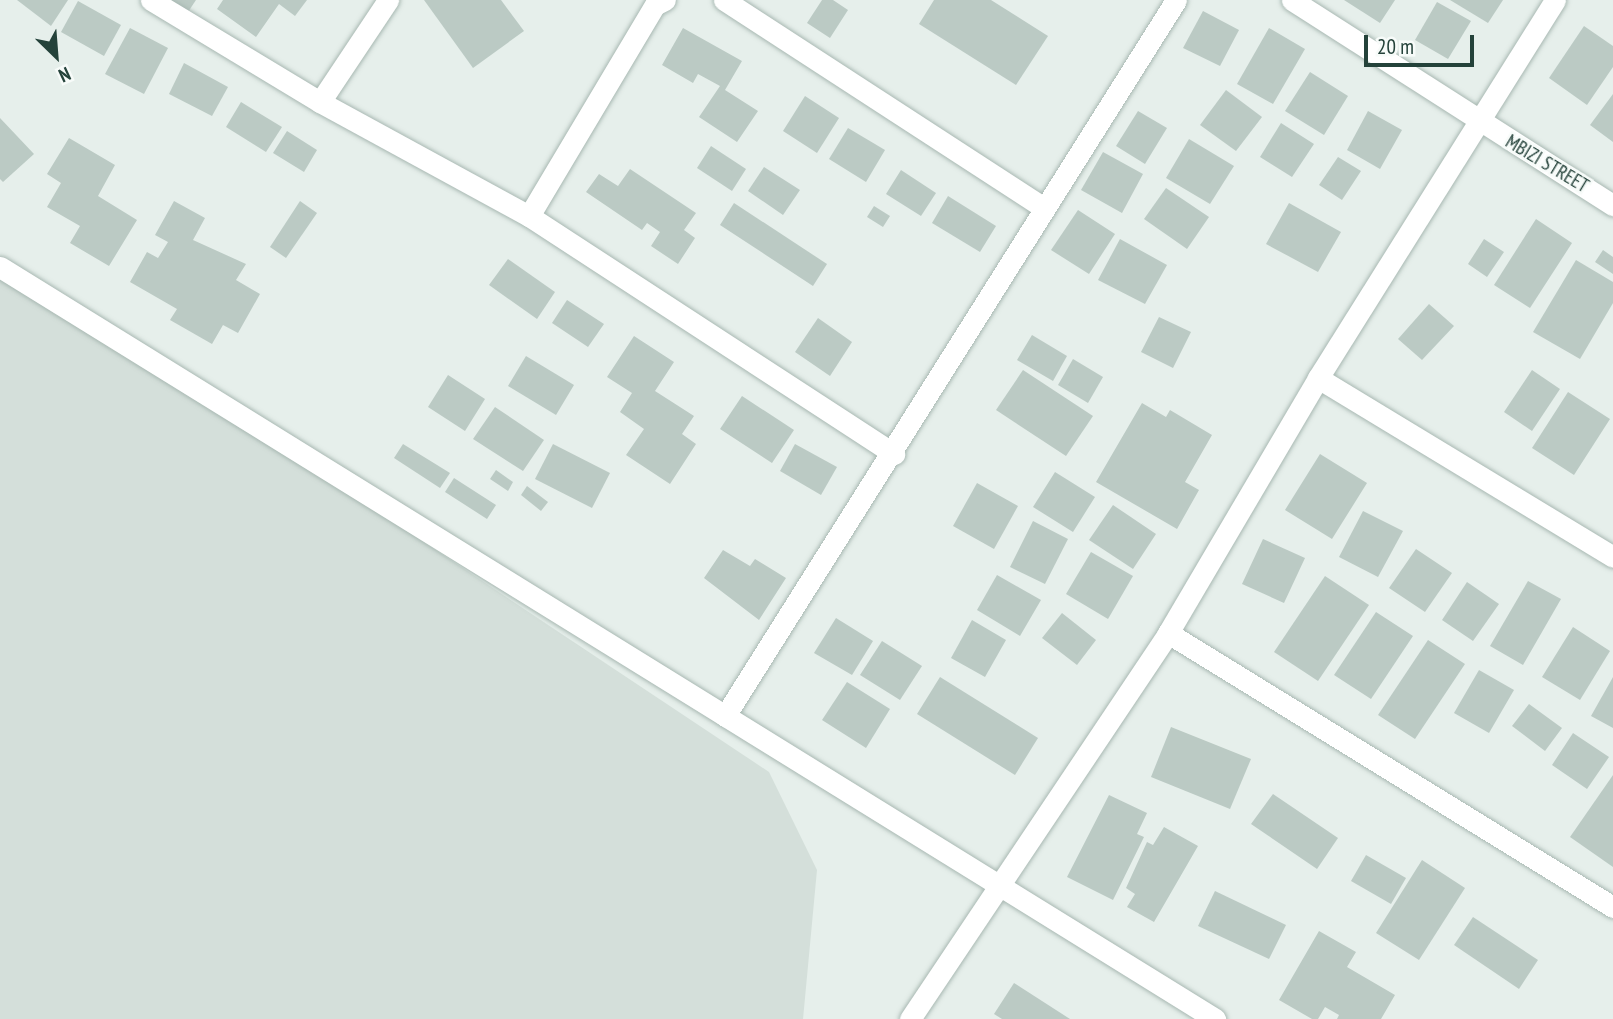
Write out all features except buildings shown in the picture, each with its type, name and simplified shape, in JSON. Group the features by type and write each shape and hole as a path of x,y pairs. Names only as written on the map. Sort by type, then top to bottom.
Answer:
{"street":[{"path":"151,0 320,102 529,216 894,454"},
{"path":"320,102 388,0"},
{"path":"529,216 655,5 665,0"},
{"path":"724,0 1043,207"},
{"path":"725,716 894,454 1043,207 1176,0"},
{"name":"MBIZI STREET","path":"1292,0 1481,124 1613,205"},
{"path":"910,1019 1168,633 1318,378 1481,124 1555,0"},
{"path":"0,267 1215,1019"},
{"path":"1318,378 1613,557"},
{"path":"1168,633 1613,906"}],"shaded area":[{"path":"0,260 769,772 817,870 803,1019 0,1019"}]}
